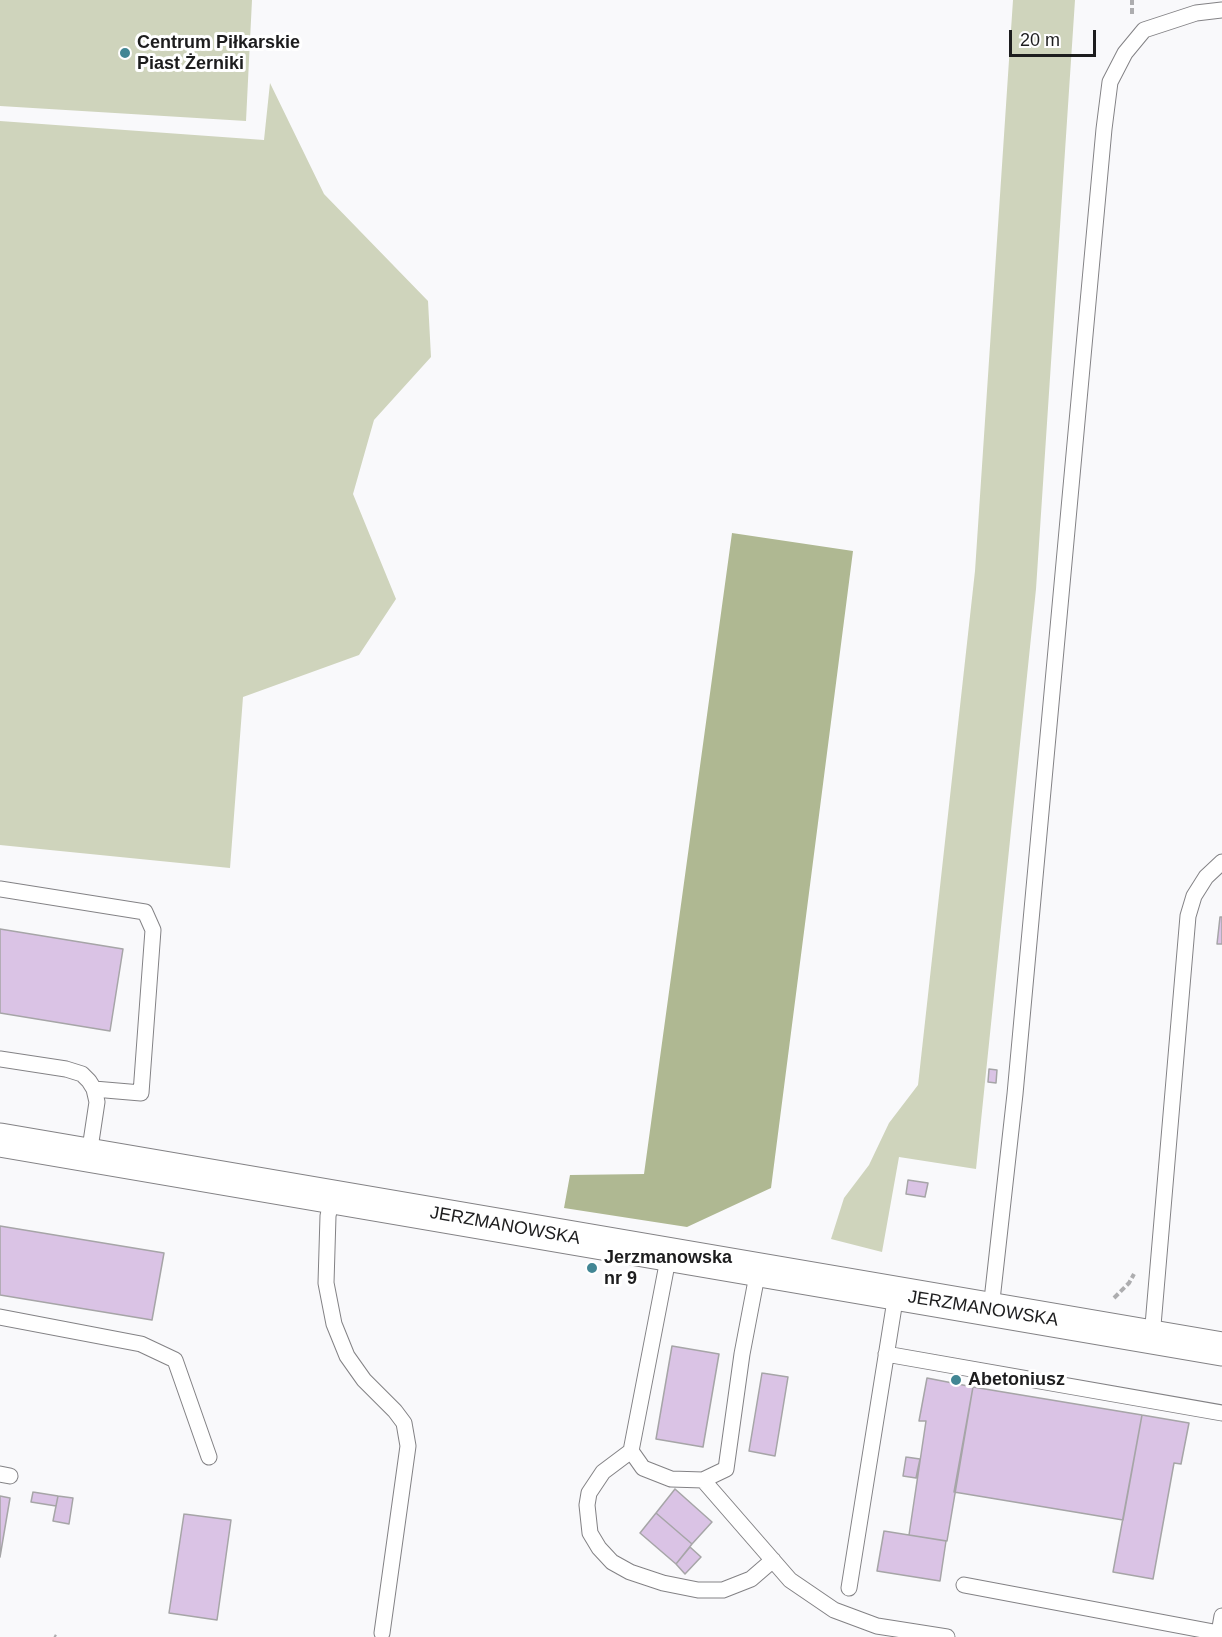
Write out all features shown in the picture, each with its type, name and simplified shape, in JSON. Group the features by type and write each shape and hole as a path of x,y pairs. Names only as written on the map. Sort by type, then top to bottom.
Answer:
{"street":[{"name":"JERZMANOWSKA","path":"0,1140 1222,1349"}],"lane":[{"path":"991,1309 1015,1094 1110,82 1125,53 1144,30 1196,13 1222,10"},
{"path":"1152,1337 1188,916 1194,896 1206,877 1222,862"},
{"path":"0,889 145,912 153,930 141,1093 94,1089"},
{"path":"0,1059 66,1069 82,1074 94,1089 97,1102 89,1155"},
{"path":"332,1197 328,1216 326,1284 334,1324 347,1356 364,1380 404,1423 408,1446 382,1633"},
{"path":"669,1254 631,1451 603,1472 593,1485 588,1499 590,1533 599,1548 612,1562 630,1572 663,1583 706,1590 723,1590 744,1583 773,1560"},
{"path":"631,1451 643,1468 671,1479 703,1480 726,1469 742,1354 758,1270"},
{"path":"849,1588 896,1294"},
{"path":"0,1317 141,1344 175,1360 209,1457"},
{"path":"886,1354 1222,1413"},
{"path":"703,1480 790,1580 834,1610 877,1626 947,1637"},
{"path":"964,1585 1219,1633 1222,1616"}],"green space":[{"name":"Centrum Piłkarskie Piast Żerniki","path":"0,0 252,0 246,121 0,106"},
{"path":"1013,0 1075,0 1036,589 976,1169 899,1157 882,1252 831,1239 844,1198 869,1165 889,1123 918,1085 975,571"},
{"path":"270,83 324,194 428,301 431,357 374,420 353,494 396,599 359,655 243,697 230,868 0,845 0,121 264,140"},
{"path":"732,533 853,551 771,1188 687,1227 564,1208 570,1175 644,1174"}],"building":[{"path":"1220,917 1222,917 1222,944 1217,944"},
{"path":"0,929 123,949 110,1031 0,1013"},
{"path":"989,1069 997,1070 996,1083 988,1082"},
{"path":"908,1180 928,1183 925,1197 906,1194"},
{"path":"0,1226 164,1253 152,1320 0,1295"},
{"path":"672,1346 719,1354 703,1447 656,1439"},
{"path":"762,1373 788,1377 775,1456 749,1451"},
{"path":"927,1378 973,1387 947,1541 909,1535 926,1421 919,1421"},
{"path":"973,1387 1142,1415 1123,1520 954,1492"},
{"path":"1142,1415 1189,1423 1181,1464 1174,1463 1153,1579 1113,1572"},
{"path":"906,1457 920,1459 916,1478 903,1476"},
{"path":"675,1489 712,1522 692,1544 656,1513"},
{"path":"33,1492 58,1496 56,1506 31,1502"},
{"path":"0,1496 10,1498 0,1557"},
{"path":"58,1496 73,1498 69,1524 53,1521"},
{"path":"656,1513 692,1544 676,1564 640,1533"},
{"path":"184,1514 231,1520 217,1620 169,1613"},
{"path":"884,1531 946,1541 940,1581 877,1571"},
{"path":"690,1547 701,1557 685,1574 676,1564"}],"place":[{"name":"Centrum Piłkarskie Piast Żerniki","path":"125,53"},
{"name":"Jerzmanowska nr 9","path":"592,1268"},
{"name":"Abetoniusz","path":"956,1380"}]}
